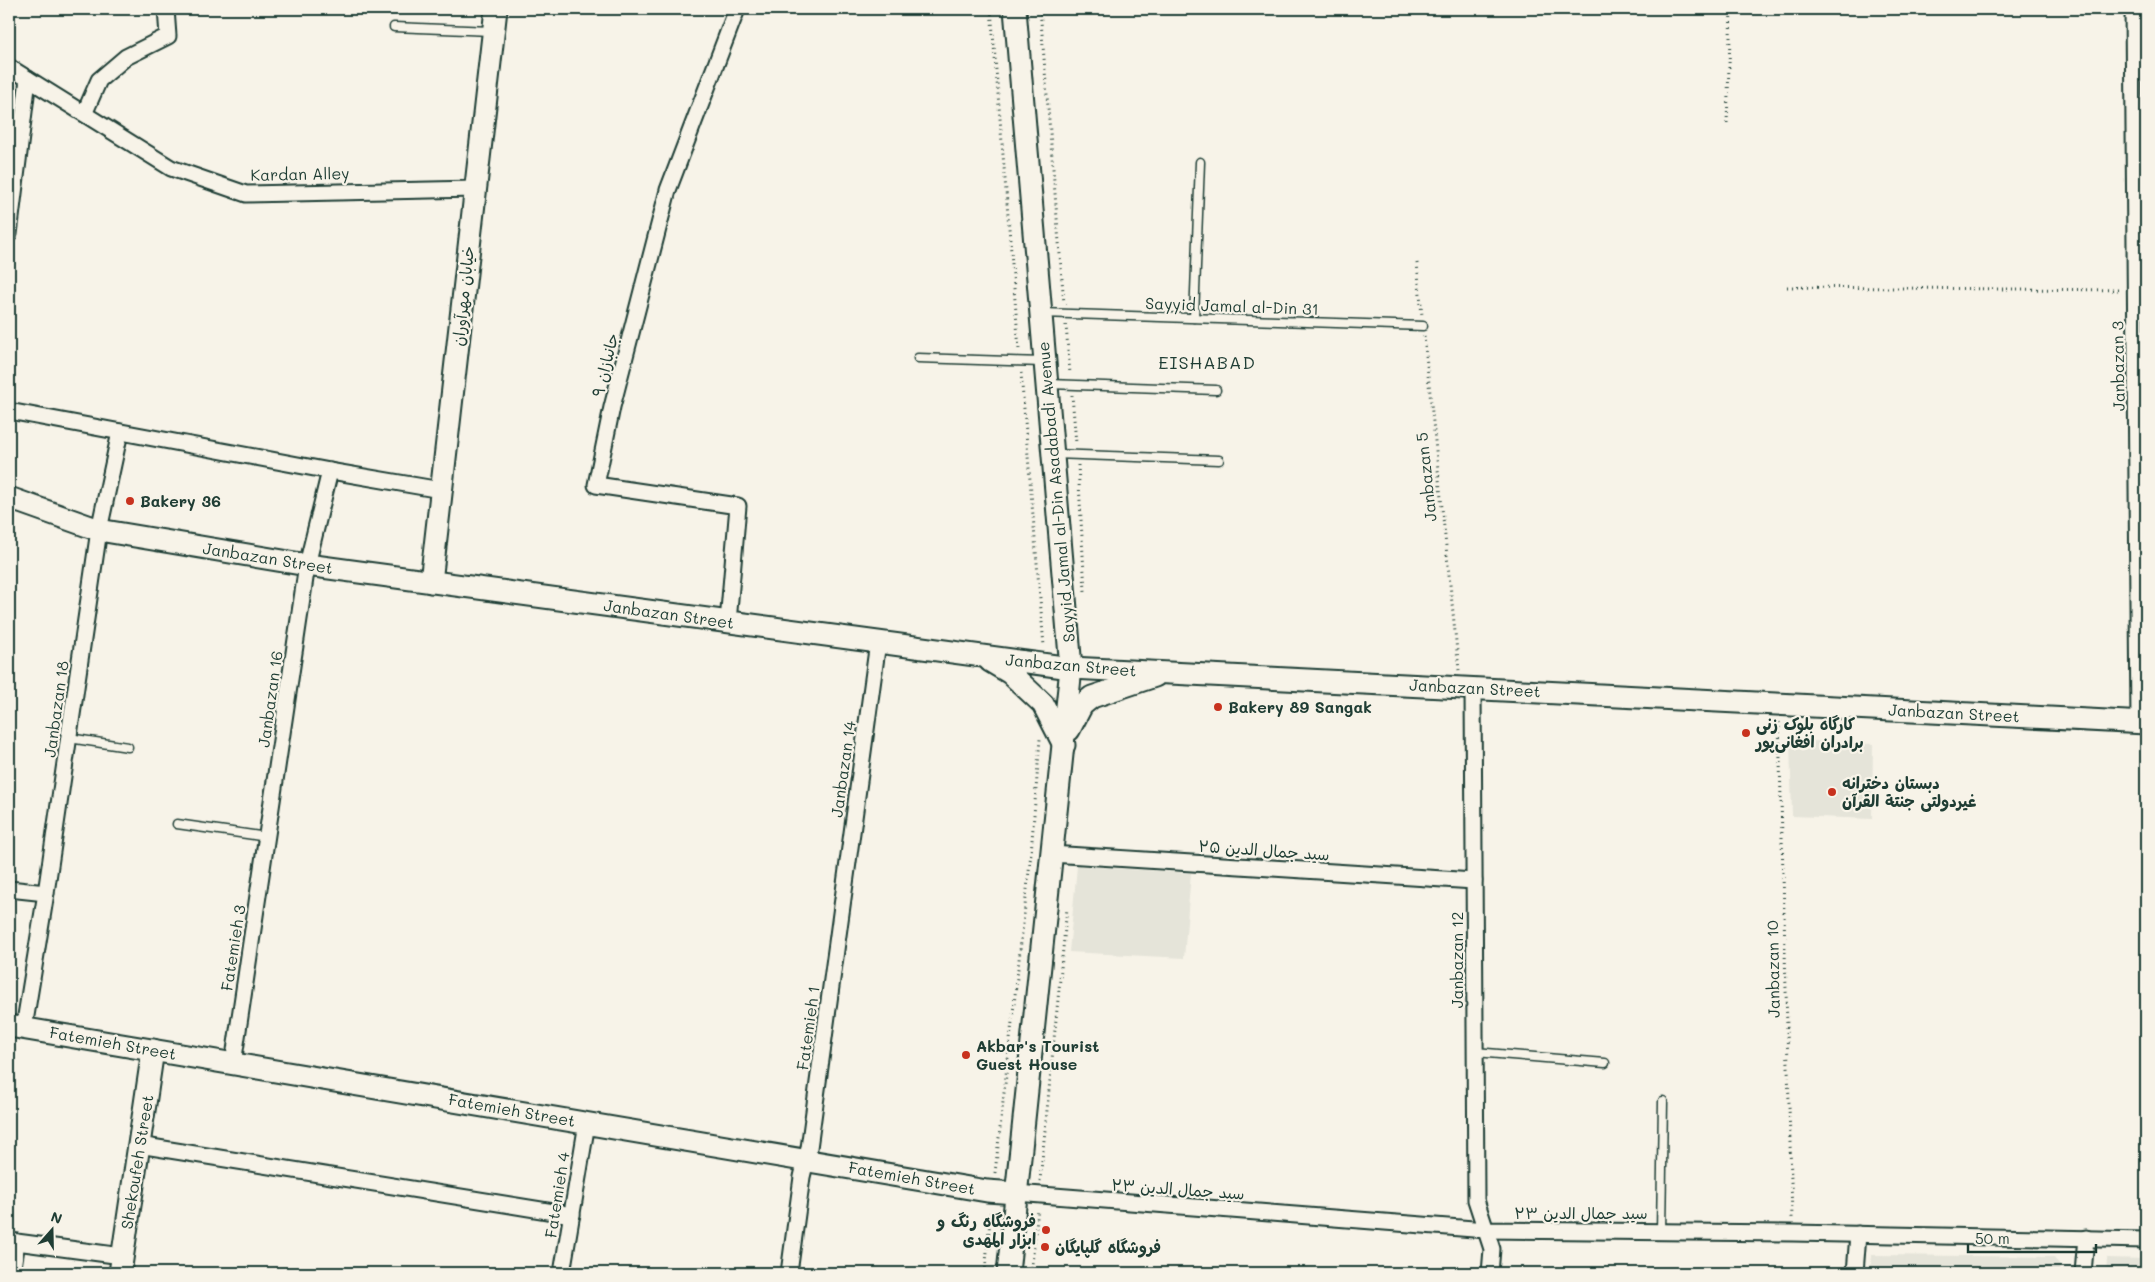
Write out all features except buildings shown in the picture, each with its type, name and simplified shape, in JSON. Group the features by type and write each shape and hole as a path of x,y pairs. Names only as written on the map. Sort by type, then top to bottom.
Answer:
{"main road":[{"name":"خیابان مهرآوران","path":"431,582 496,9"},
{"name":"Sayyid Jamal al-Din Asadabadi Avenue","path":"1008,1273 1071,668 1015,9"},
{"name":"Janbazan Street","path":"9,498 99,530 308,566 1071,668 2143,722"},
{"path":"981,656 1010,672 1043,704 1064,745"},
{"path":"1064,745 1073,720 1082,705 1092,697 1166,672"},
{"name":"Fatemieh Street","path":"16,1027 987,1191 1016,1194"},
{"name":"Shekoufeh Street","path":"121,1265 153,1050"}],"street":[{"path":"85,112 99,80 126,57 168,36 166,9"},
{"name":"جانبازان ۹","path":"728,622 738,506 596,485 612,407 668,190 737,9"},
{"name":"Janbazan 3","path":"2133,9 2140,58 2140,160 2135,290 2142,549 2143,722"},
{"name":"Kardan Alley","path":"9,66 85,112 171,168 246,194 475,189"},
{"path":"9,234 28,79"},
{"path":"9,411 441,490"},
{"name":"Janbazan 18","path":"16,1027 46,893 99,530 120,432"},
{"name":"Janbazan 16","path":"267,837 308,566 330,471"},
{"name":"Janbazan 14","path":"843,901 878,642"},
{"name":"Janbazan 12","path":"1467,688 1474,881 1476,1200 1492,1249 1490,1273"},
{"name":"Fatemieh 3","path":"233,1064 267,837"},
{"name":"سید جمال الدین ۲۵","path":"1051,854 1474,881"},
{"path":"9,889 46,893"},
{"name":"Fatemieh 1","path":"789,1273 843,901"},
{"name":"Fatemieh 4","path":"562,1273 587,1123"},
{"path":"139,1145 572,1215"},
{"name":"سید جمال الدین ۲۳","path":"1016,1194 1486,1230 1793,1233 2146,1240"},
{"path":"1855,1273 1858,1234"},
{"path":"2082,1273 2086,1238"},
{"path":"12,1273 13,1241 121,1265"}],"lane":[{"path":"394,27 493,31"},
{"path":"1194,318 1200,162"},
{"name":"Sayyid Jamal al-Din 31","path":"1040,313 1423,326"},
{"path":"918,358 1045,362"},
{"path":"1046,384 1216,390"},
{"path":"1052,454 1219,460"},
{"path":"69,738 128,747"},
{"path":"177,824 267,837"},
{"path":"1475,1052 1605,1063"},
{"path":"1661,1232 1663,1101"}],"path":[{"path":"1727,123 1731,9"},
{"name":"Janbazan 5","path":"1417,263 1467,688"},
{"path":"1787,287 2135,290"},
{"name":"Janbazan 10","path":"1779,704 1793,1233"}],"shaded area":[{"name":"دبستان دخترانه غیردولتی جنتة القرآن","path":"1790,740 1873,744 1872,819 1792,816"},
{"path":"1077,866 1191,873 1184,958 1069,952"},
{"path":"1872,1255 2053,1257 2060,1265 2059,1273 1870,1273"},
{"path":"2107,1258 2146,1259 2146,1273 2106,1273"}],"place":[{"name":"Bakery 36","path":"130,501"},
{"name":"Bakery 89 Sangak","path":"1218,707"},
{"name":"کارگاه بلوک زنی برادران افغانی‌پور","path":"1746,733"},
{"name":"دبستان دخترانه غیردولتی جنتة القرآن","path":"1832,792"},
{"name":"Akbar's Tourist Guest House","path":"966,1055"},
{"name":"فروشگاه رنگ و ابزار المهدی","path":"1046,1230"},
{"name":"فروشگاه گلپایگان","path":"1045,1247"}],"district":[{"name":"EISHABAD","path":"1207,363"}]}
